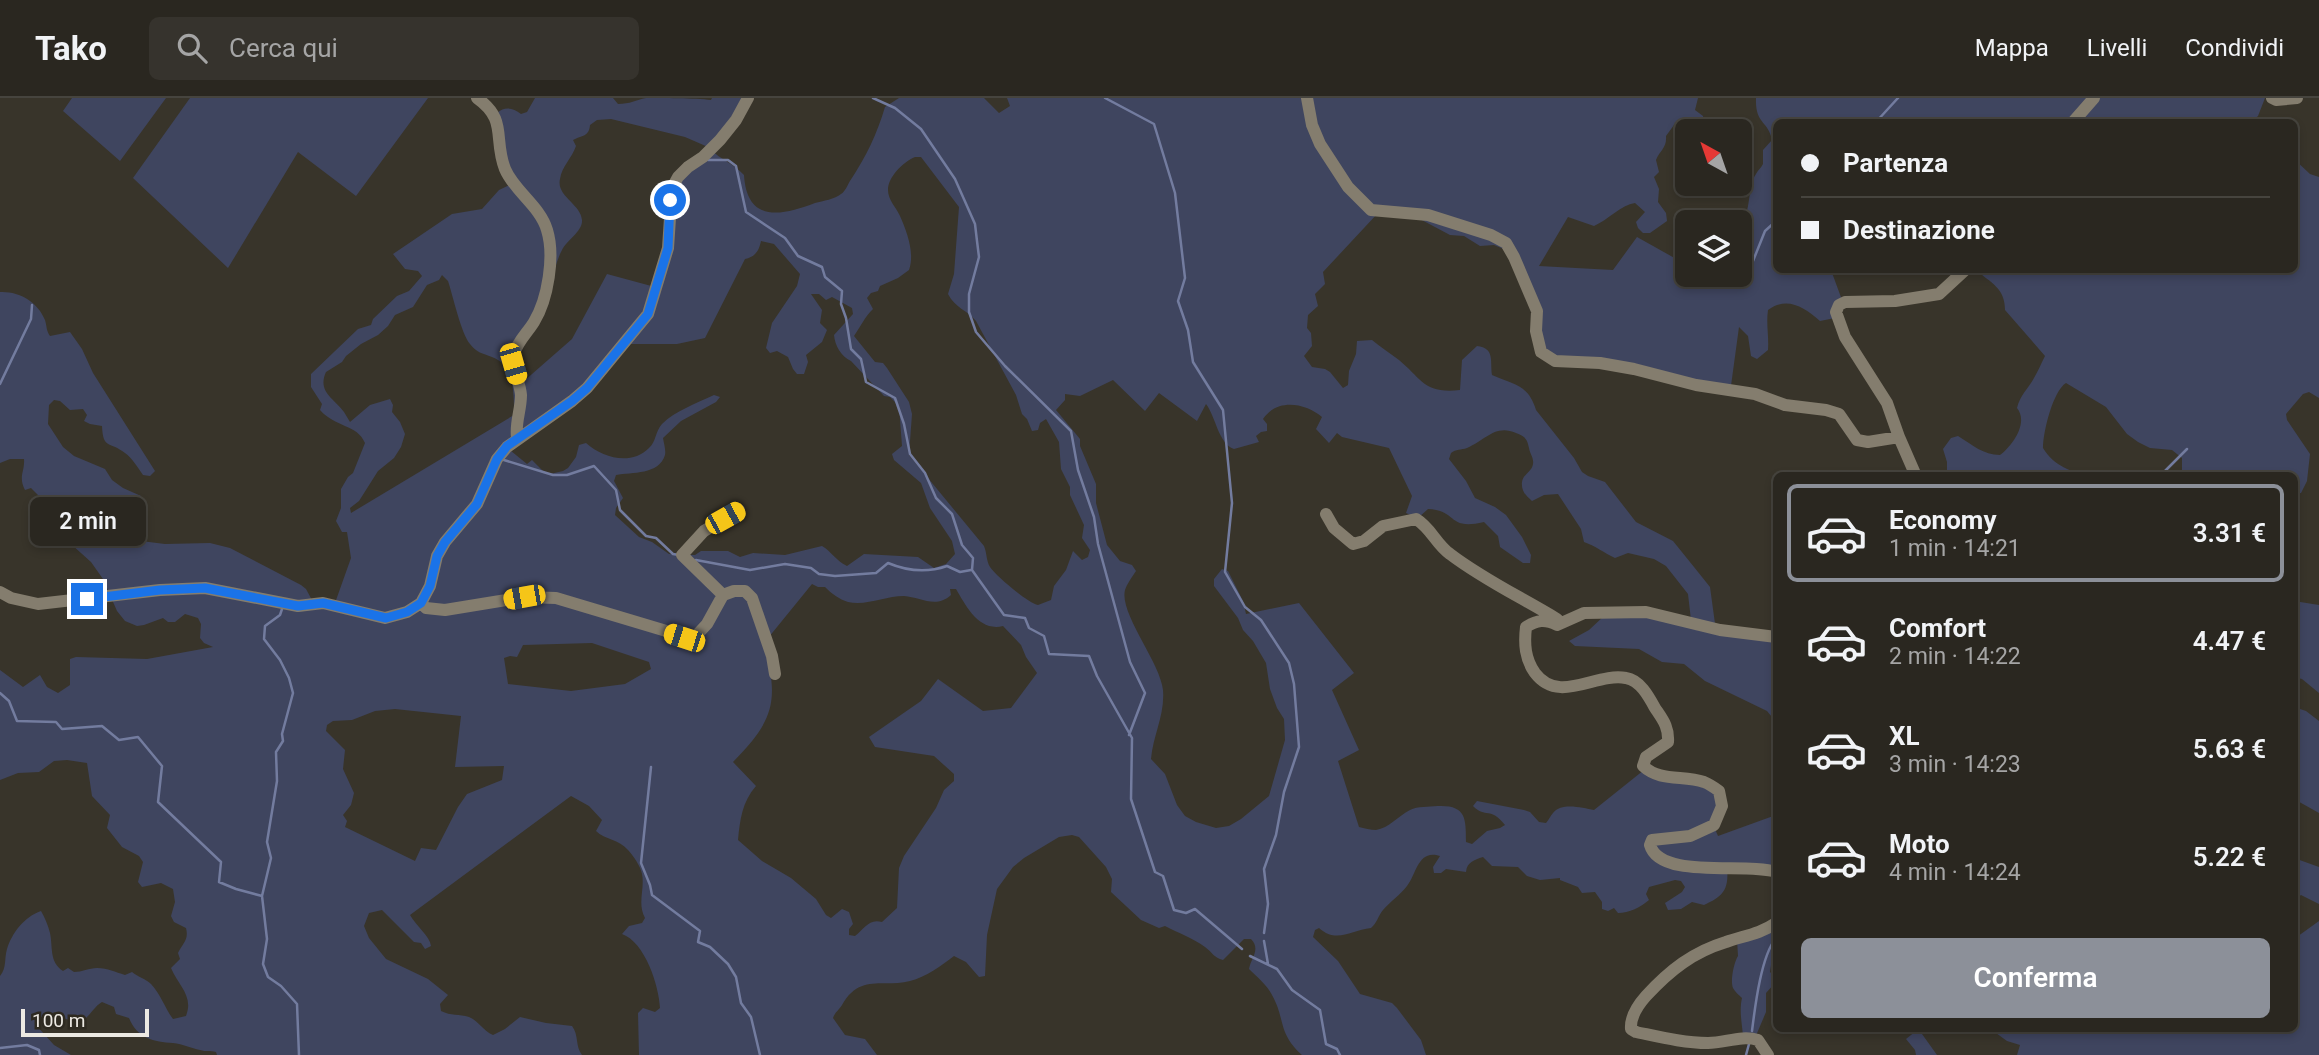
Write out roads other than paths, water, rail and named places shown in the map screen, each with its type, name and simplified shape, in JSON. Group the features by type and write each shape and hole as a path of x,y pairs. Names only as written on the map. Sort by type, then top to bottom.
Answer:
{"street":[{"path":"477,98 489,106 495,115 507,173 547,227 552,254 542,306 513,356 521,393 517,437"},
{"path":"0,592 11,598 38,604 160,590 205,588 298,606 323,603 386,618 407,612 421,603 430,586 437,556 445,542 477,504 497,459 517,437 587,388 648,314 668,248 672,188 678,177 720,140 736,120 748,98"},
{"path":"1307,98 1312,125 1320,144 1360,201 1371,209 1428,215 1491,235 1506,243 1536,311 1536,331 1541,352 1555,362 1600,363 1623,367 1696,385 1755,394 1785,405 1826,410 1839,414 1857,440 1868,442 1899,437"},
{"path":"2076,119 2094,98"},
{"path":"2272,98 2297,98"},
{"path":"1914,472 1887,403 1845,337 1836,312 1839,305 1845,302 1895,301 1939,294 1962,273"},
{"path":"723,595 682,555 704,531 739,510"},
{"path":"1326,514 1334,528 1353,544 1364,541 1383,526 1416,519 1428,526 1447,551 1476,573 1563,623"},
{"path":"421,603 426,608 445,610 524,597 556,598 694,639 707,625 723,595 744,591 752,597 772,656 775,674"},
{"path":"1773,637 1720,630 1646,611 1584,613 1557,625 1547,620 1534,622 1526,627 1525,654 1539,679 1551,686 1580,687 1617,678 1629,678 1645,691 1668,729 1668,742 1646,758 1643,766 1650,773 1704,782 1719,791 1722,806 1714,825 1690,836 1652,840 1652,852 1661,860 1694,867 1773,872"},
{"path":"1768,1055 1758,1040 1749,1038 1711,1043 1681,1042 1636,1032 1631,1029 1630,1021 1639,1004 1666,975 1695,953 1764,931 1773,925"}],"waterway":[{"path":"873,98 895,108 921,129 955,179 975,224 979,257 969,294 969,312 976,332 1005,366 1071,431 1078,470 1094,517 1098,544 1130,662 1145,693 1129,735"},
{"path":"1105,98 1154,124 1175,193 1185,278 1178,301 1188,330 1193,362 1223,410 1232,503 1225,572 1245,607 1261,620 1289,663 1294,684 1299,747 1284,792 1276,835 1264,869 1268,904 1264,933"},
{"path":"1879,119 1898,98"},
{"path":"708,160 728,160 736,166 746,212 785,238 798,256 822,267 825,277 842,291 841,304 851,349 861,359 866,382 895,398 910,454 925,473 936,498 952,514 962,545 973,558 972,570 1004,615 1025,618 1029,628 1044,636 1049,654 1089,656 1097,676 1132,738 1131,799 1155,872 1163,876 1174,910 1186,913 1195,909 1242,949"},
{"path":"1753,261 1765,231 1773,224"},
{"path":"0,384 31,319 32,305"},
{"path":"2164,472 2187,449"},
{"path":"504,460 553,475 567,475 594,466 616,490 620,510 646,536 656,538 673,554 679,555"},
{"path":"696,560 750,570 785,564 811,568 819,574 835,576 876,573 888,563 917,570 947,566 960,572 971,570"},
{"path":"282,609 280,615 265,626 264,639 280,660 293,693 282,734 283,741 276,752 277,781 267,842 271,858 262,896 267,939 263,964 268,977 281,986 297,1004 299,1055"},
{"path":"0,693 9,701 17,721 56,722 62,729 102,726 119,740 138,737 162,766 158,802 221,862 219,882 262,896"},
{"path":"651,767 641,863 652,895 700,931 698,942 710,947 728,964 736,977 741,1003 751,1017 760,1055"},
{"path":"1264,941 1268,964"},
{"path":"1752,1031 1763,969 1773,943"},
{"path":"1250,956 1277,969 1292,990 1320,1010 1326,1044 1337,1049 1340,1055"},
{"path":"1746,1055 1749,1044"},
{"path":"0,1048 27,1045 39,1050 40,1055"}]}
